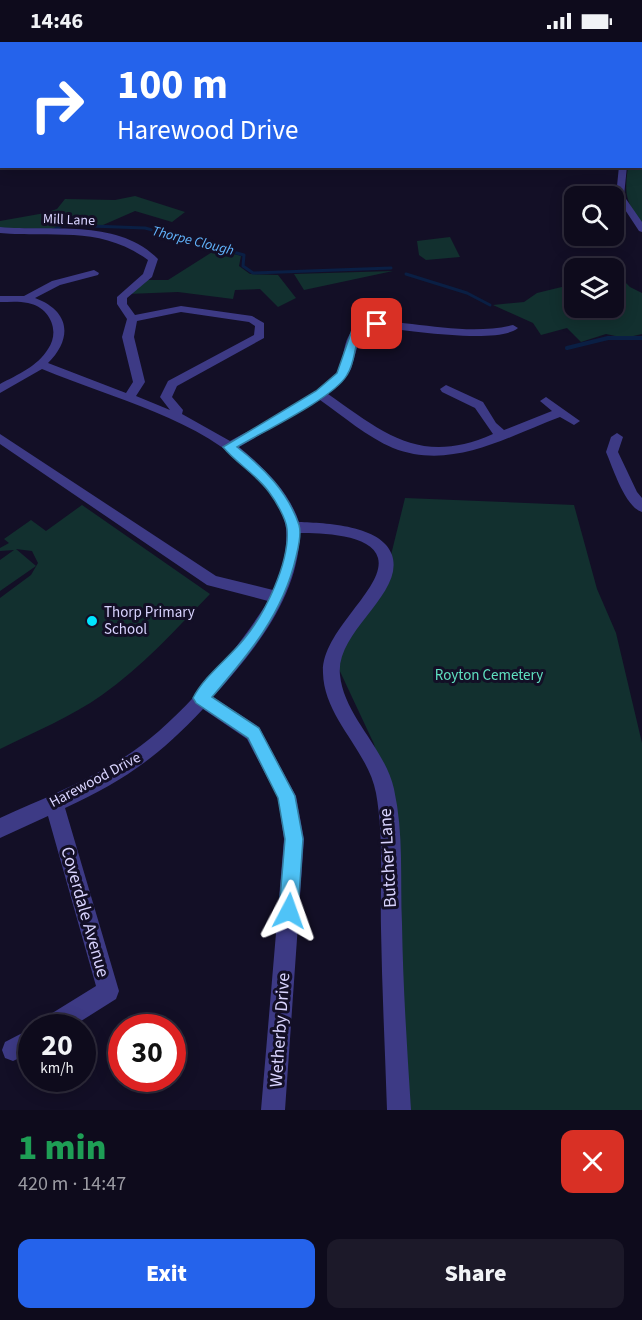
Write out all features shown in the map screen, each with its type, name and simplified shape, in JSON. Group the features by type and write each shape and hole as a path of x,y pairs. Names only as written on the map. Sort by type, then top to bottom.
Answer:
{"street":[{"path":"623,168 620,196 642,229"},
{"name":"Mill Lane","path":"0,230 21,233 87,231 125,239 153,260 148,275 122,297 122,304 132,319 128,337 139,382 130,396"},
{"path":"25,300 56,282 94,273"},
{"path":"0,299 25,300 49,309 61,327 57,345 40,364 0,389"},
{"path":"132,319 181,309 252,319 260,325 260,336 172,384 166,397 177,410 175,416"},
{"path":"229,447 320,394 342,375 356,332 365,326 377,324 481,332 508,332 513,328"},
{"path":"40,364 79,382 130,396 175,416 229,447 267,479 282,502 293,527"},
{"path":"446,389 479,405 492,426 503,436"},
{"path":"320,394 371,431 399,446 426,454 453,453 503,436 538,418 561,412"},
{"path":"546,400 574,422"},
{"path":"617,437 612,452 631,495 642,507"},
{"path":"4,445 212,581 277,597"},
{"name":"Harewood Drive","path":"0,828 129,765 158,744 251,642 277,597 289,561 293,527"},
{"name":"Butcher Lane","path":"293,527 325,528 372,540 387,560 383,579 336,644 331,668 336,693 379,772 390,823 391,920 399,1110"},
{"name":"Wetherby Drive","path":"201,698 253,733 287,796 289,807 294,839 273,1110"},
{"name":"Coverdale Avenue","path":"54,802 108,991 72,1014"}],"green space":[{"path":"628,168 642,168 642,225 629,203 626,184"},
{"path":"135,196 185,212 172,222 135,211 103,225 62,225 52,229 0,228 0,221 57,209 65,199 115,200"},
{"path":"450,237 460,257 426,260 419,255 417,241"},
{"path":"217,249 241,256 239,266 250,274 278,275 296,298 278,307 260,289 235,290 233,299 178,292 127,294 147,280 168,280"},
{"path":"393,271 304,290 294,274"},
{"path":"624,281 642,293 642,334 625,338 606,334 581,342 567,328 541,335 533,323 493,305 524,302 537,293 564,286 564,318 624,318"},
{"name":"Royton Cemetery","path":"405,498 574,505 597,589 616,633 642,743 642,1110 405,1110 392,816 374,744 337,665 339,644 373,595 391,576 391,555"},
{"name":"Thorp Primary School","path":"82,505 210,594 145,660 117,684 65,717 0,749 0,598 31,575 38,563 32,551 16,549 36,566 0,591 0,560 14,550 0,551 0,548 9,543 4,539 31,520 46,531"}],"waterway":[{"name":"Thorpe Clough","path":"53,230 63,225 145,228 244,255 243,266 253,273 391,268"},
{"name":"Thorpe Clough","path":"406,274 467,293 490,305"},
{"path":"567,348 608,338 642,338"}],"place":[{"name":"Thorp Primary School","path":"92,621"}],"route":[{"path":"289,911 294,839 287,796 253,733 201,698 251,642 270,612 284,579 292,544 293,527 275,490 255,467 229,447 320,394 342,375 348,350 356,332 365,326 377,324"}]}
